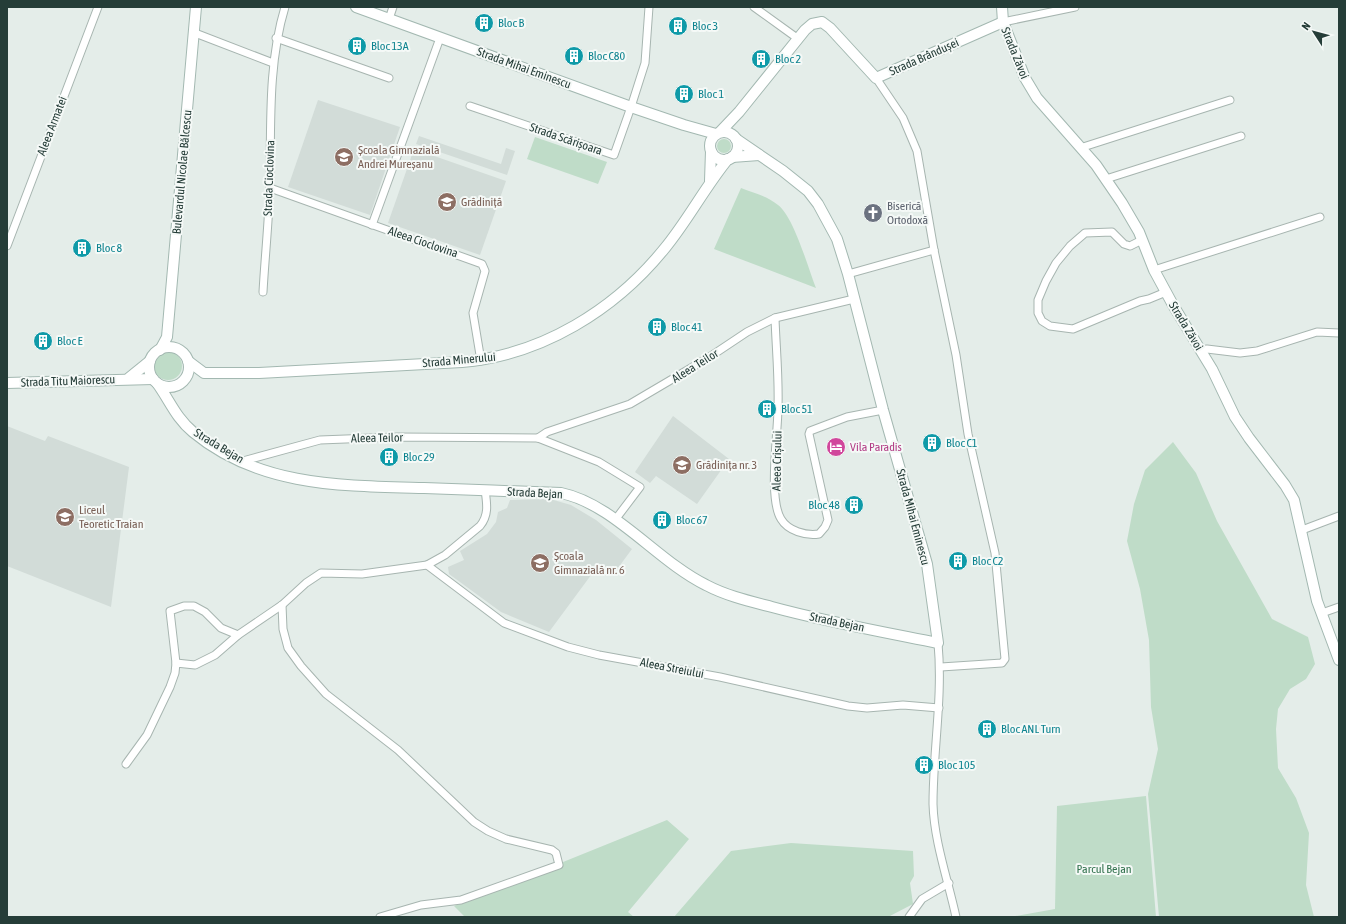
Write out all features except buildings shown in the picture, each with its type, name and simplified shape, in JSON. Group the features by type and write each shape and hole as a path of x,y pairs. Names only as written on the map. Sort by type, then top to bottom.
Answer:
{"street":[{"name":"Aleea Armatei","path":"7,246 98,7"},
{"name":"Bulevardul Nicolae Bălcescu","path":"167,337 196,7"},
{"name":"Strada Cioclovina","path":"263,292 270,188 274,50 285,7"},
{"name":"Strada Mihai Eminescu","path":"356,7 692,128 718,133"},
{"path":"389,19 393,7"},
{"path":"632,107 645,63 649,7"},
{"path":"754,7 797,38"},
{"name":"Strada Zăvoi","path":"1002,7 1003,22 1025,78 1037,98 1106,179 1122,203 1142,240 1154,270 1248,438 1285,485 1294,500 1302,530 1312,581 1339,660"},
{"path":"1003,22 1075,7"},
{"name":"Strada Brândușei","path":"718,133 740,112 797,38 812,24 822,22 830,28 876,78 1003,22"},
{"path":"194,33 273,63"},
{"path":"276,38 389,78"},
{"path":"372,224 440,38"},
{"path":"876,78 903,118 917,151 934,250 956,355 968,434 995,553 1006,658 1002,663 941,666"},
{"path":"1080,148 1230,100"},
{"name":"Strada Scărișoara","path":"470,106 614,155 632,107"},
{"name":"Strada Brândușei","path":"735,137 740,112"},
{"name":"Strada Mihai Eminescu","path":"692,128 711,149"},
{"path":"710,181 711,140 718,133 727,132 735,137"},
{"path":"1106,179 1241,136"},
{"name":"Strada Mihai Eminescu","path":"735,137 808,191 818,204 837,238 848,274 883,410 927,564 941,666 933,805 937,835 956,917"},
{"name":"Strada Minerului","path":"204,373 259,373 481,361 509,355 540,343 573,327 601,308 645,271 665,248 710,181 737,150 735,137"},
{"path":"711,149 716,157 730,158 759,155"},
{"name":"Aleea Cioclovina","path":"270,188 482,264 485,272 473,313 481,361"},
{"path":"1154,270 1320,217"},
{"path":"1142,240 1130,246 1124,244 1112,232 1088,233 1080,236 1063,254 1046,281 1037,304 1040,317 1050,326 1073,329 1140,300 1149,299 1166,292"},
{"path":"848,274 934,250"},
{"name":"Aleea Teilor","path":"538,438 547,432 630,404 708,358 747,332 775,318 854,299"},
{"name":"Aleea Crișului","path":"775,318 778,406 775,491 778,512 786,526 802,533 812,535 819,534 826,526 828,520 809,434 810,431 847,417 883,410"},
{"path":"1200,350 1207,349 1240,353 1257,351 1317,332 1339,333"},
{"path":"160,350 167,337 178,350 184,354 188,361 204,373"},
{"path":"129,378 150,361 154,354 160,350 171,348 178,350"},
{"path":"150,361 150,372 155,381"},
{"path":"167,397 187,374 188,361"},
{"path":"129,378 155,381 168,387 204,373"},
{"name":"Strada Titu Maiorescu","path":"7,383 129,378"},
{"name":"Strada Bejan","path":"155,381 167,397 175,414 193,432 243,461 285,477 333,485 561,493 575,496 587,501 689,575 718,591 790,612 938,643"},
{"name":"Aleea Teilor","path":"243,461 320,440 397,437 538,438 599,462 640,487 614,520"},
{"path":"176,663 195,665 215,655 238,635 282,605 306,583 321,573 362,574 427,565 445,555 480,526 485,520 487,512 485,490"},
{"path":"1302,530 1339,516"},
{"name":"Aleea Streiului","path":"427,565 504,623 568,647 599,655 713,676 848,706 867,708 904,705 939,708"},
{"path":"282,605 283,629 288,648 301,666 326,694 398,750 474,822 488,831 506,839 552,850 558,859 559,865 461,900 421,905 380,917"},
{"path":"126,764 147,735 170,687 175,673 176,663 170,611 184,606 194,606 205,612 221,628 238,635"},
{"path":"1322,613 1339,607"},
{"path":"909,917 922,899 949,883"}],"shaded area":[{"name":"Școala Gimnazială Andrei Mureșanu","path":"318,100 400,127 370,215 288,187"},
{"path":"419,136 501,164 506,148 515,151 507,175 416,144"},
{"name":"Grădiniță","path":"414,149 506,181 480,255 388,223"},
{"name":"Grădinița nr. 3","path":"673,416 729,459 697,504 656,476 650,483 635,472"},
{"name":"Liceul Teoretic Traian","path":"7,426 45,441 48,436 129,467 111,607 7,566"},
{"name":"Școala Gimnazială nr. 6","path":"550,499 571,505 596,520 632,549 612,576 597,567 549,632 501,612 449,574 448,567 464,560 460,551 487,534 496,522 498,512 507,508 510,500"}],"green space":[{"path":"535,137 607,162 598,184 527,159"},
{"path":"721,139 727,139 731,143 731,149 727,153 721,153 717,149 717,143"},
{"path":"741,188 769,199 784,211 795,231 816,288 714,249"},
{"path":"168,352 178,356 182,366 178,376 168,380 158,376 154,366 158,356"},
{"path":"1173,442 1196,473 1217,521 1272,619 1308,637 1315,664 1306,679 1290,689 1278,709 1276,729 1278,768 1296,798 1309,833 1306,885 1314,917 1159,917 1148,794 1158,749 1151,707 1149,640 1140,589 1127,541 1134,504 1145,470"},
{"name":"Parcul Bejan","path":"1146,796 1156,917 1010,917 1055,909 1057,806"},
{"path":"667,820 689,839 628,912 634,917 465,917 454,906"},
{"path":"791,843 913,851 914,876 910,883 913,904 888,917 674,917 731,851"}],"place":[{"name":"Bloc B","path":"484,23"},
{"name":"Bloc 3","path":"678,26"},
{"name":"Bloc 13A","path":"357,46"},
{"name":"Bloc C80","path":"574,56"},
{"name":"Bloc 2","path":"761,59"},
{"name":"Bloc 1","path":"684,94"},
{"name":"Școala Gimnazială Andrei Mureșanu","path":"344,157"},
{"name":"Grădiniță","path":"447,202"},
{"name":"Biserică Ortodoxă","path":"873,213"},
{"name":"Bloc 8","path":"82,248"},
{"name":"Bloc 41","path":"657,327"},
{"name":"Bloc E","path":"43,341"},
{"name":"Bloc 51","path":"767,409"},
{"name":"Bloc C1","path":"932,443"},
{"name":"Vila Paradis","path":"836,447"},
{"name":"Bloc 29","path":"389,457"},
{"name":"Grădinița nr. 3","path":"682,465"},
{"name":"Bloc 48","path":"854,505"},
{"name":"Liceul Teoretic Traian","path":"65,517"},
{"name":"Bloc 67","path":"662,520"},
{"name":"Bloc C2","path":"958,561"},
{"name":"Școala Gimnazială nr. 6","path":"540,563"},
{"name":"Bloc ANL Turn","path":"987,729"},
{"name":"Bloc 105","path":"924,765"}]}
